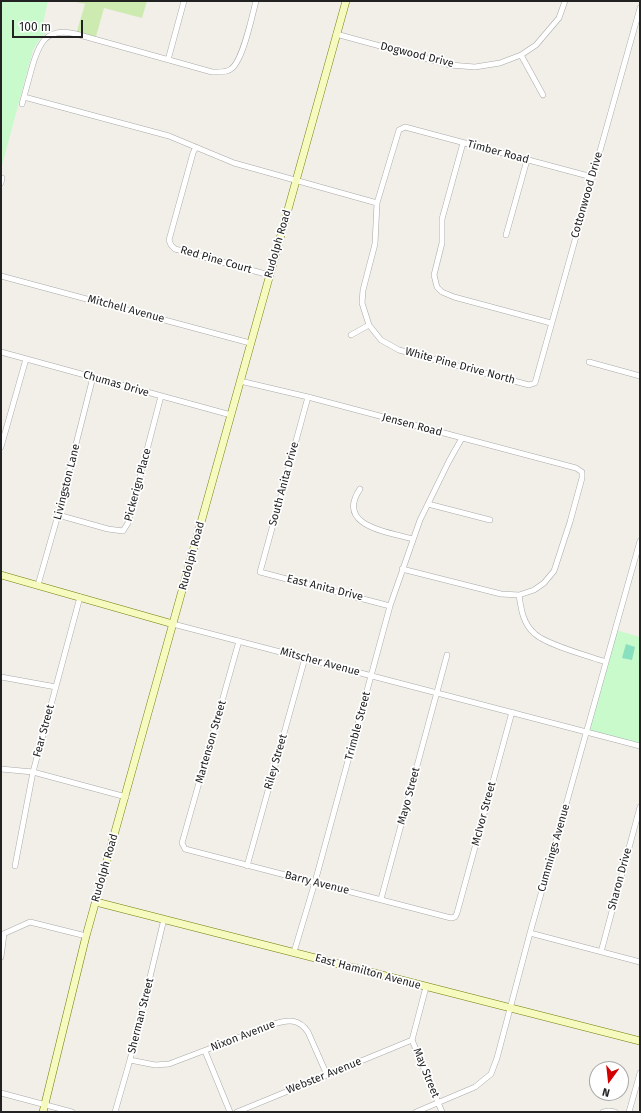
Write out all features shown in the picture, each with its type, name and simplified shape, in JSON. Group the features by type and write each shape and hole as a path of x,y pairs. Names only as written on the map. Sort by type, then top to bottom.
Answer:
{"street":[{"path":"168,60 184,1"},
{"path":"22,104 38,48 47,37 57,33 70,33 212,72 223,72 231,69 239,59 244,47 256,1"},
{"name":"Rudolph Road","path":"44,1108 86,936 126,797 250,343 346,1"},
{"name":"Dogwood Drive","path":"336,34 450,65 475,67 500,63 521,55 536,45 559,18 565,1"},
{"name":"Cottonwood Drive","path":"535,383 640,8"},
{"path":"521,55 543,95"},
{"path":"24,97 169,136 234,163 377,203 375,244 363,290 362,303 369,325 351,335"},
{"name":"Timber Road","path":"377,203 399,130 405,127 592,177"},
{"path":"463,143 442,219 442,243 434,276 437,286 442,292 454,297 551,323"},
{"name":"Red Pine Court","path":"196,147 193,153 169,240 171,245 175,249 269,275"},
{"path":"506,235 527,160"},
{"name":"Mitchell Avenue","path":"1,276 250,343"},
{"name":"White Pine Drive North","path":"369,325 381,340 399,350 529,386 535,383"},
{"name":"Chumas Drive","path":"1,352 231,415"},
{"path":"1,447 26,359"},
{"path":"589,362 640,376"},
{"name":"Livingston Lane","path":"38,585 58,516 93,378"},
{"name":"Jensen Road","path":"240,381 308,397 576,468 582,472 582,478 570,522 554,571 544,583 534,590 519,595"},
{"name":"Pickerign Place","path":"58,516 108,530 124,531 128,523 161,396"},
{"name":"South Anita Drive","path":"260,572 308,397"},
{"name":"Trimble Street","path":"294,952 315,882 390,606 402,569 428,504 462,438"},
{"path":"360,489 353,503 354,511 361,522 370,527 413,539"},
{"path":"428,504 490,520"},
{"name":"Cummings Avenue","path":"416,1112 475,1087 490,1074 497,1058 530,933 640,541"},
{"path":"402,569 501,594 519,595 521,612 535,634 550,642 606,662"},
{"name":"East Anita Drive","path":"260,572 390,606"},
{"name":"Mitscher Avenue","path":"1,575 173,624 640,746"},
{"name":"Fear Street","path":"15,866 33,772 80,597"},
{"name":"Martenson Street","path":"182,844 239,641"},
{"name":"Mayo Street","path":"381,899 447,655"},
{"name":"Riley Street","path":"247,866 305,658"},
{"path":"1,677 56,688"},
{"name":"McIvor Street","path":"455,917 512,712"},
{"path":"1,769 33,772 126,797"},
{"name":"Sharon Drive","path":"601,952 640,807"},
{"name":"Barry Avenue","path":"182,844 185,849 247,866 315,882 451,918 455,917"},
{"name":"East Hamilton Avenue","path":"96,902 640,1041"},
{"name":"Sherman Street","path":"115,1112 130,1060 164,919"},
{"path":"1,957 2,935 30,922 86,936"},
{"path":"530,933 640,962"},
{"name":"May Street","path":"426,987 412,1040 442,1112"},
{"name":"Nixon Avenue","path":"130,1060 155,1065 169,1064 274,1024 290,1020 304,1026 327,1075"},
{"name":"Webster Avenue","path":"237,1112 412,1040"},
{"path":"205,1051 230,1112"},
{"path":"629,1112 640,1073"},
{"path":"1,1093 44,1108 72,1112"},
{"path":"603,1112 615,1112"}],"green space":[{"path":"1,1 48,1 42,28 46,34 39,40 33,50 1,169"},
{"path":"71,1 147,1 142,18 104,8 95,40 76,34 85,4"},
{"path":"616,630 640,637 640,746 586,732"},
{"path":"626,644 635,647 632,660 622,658"}]}
